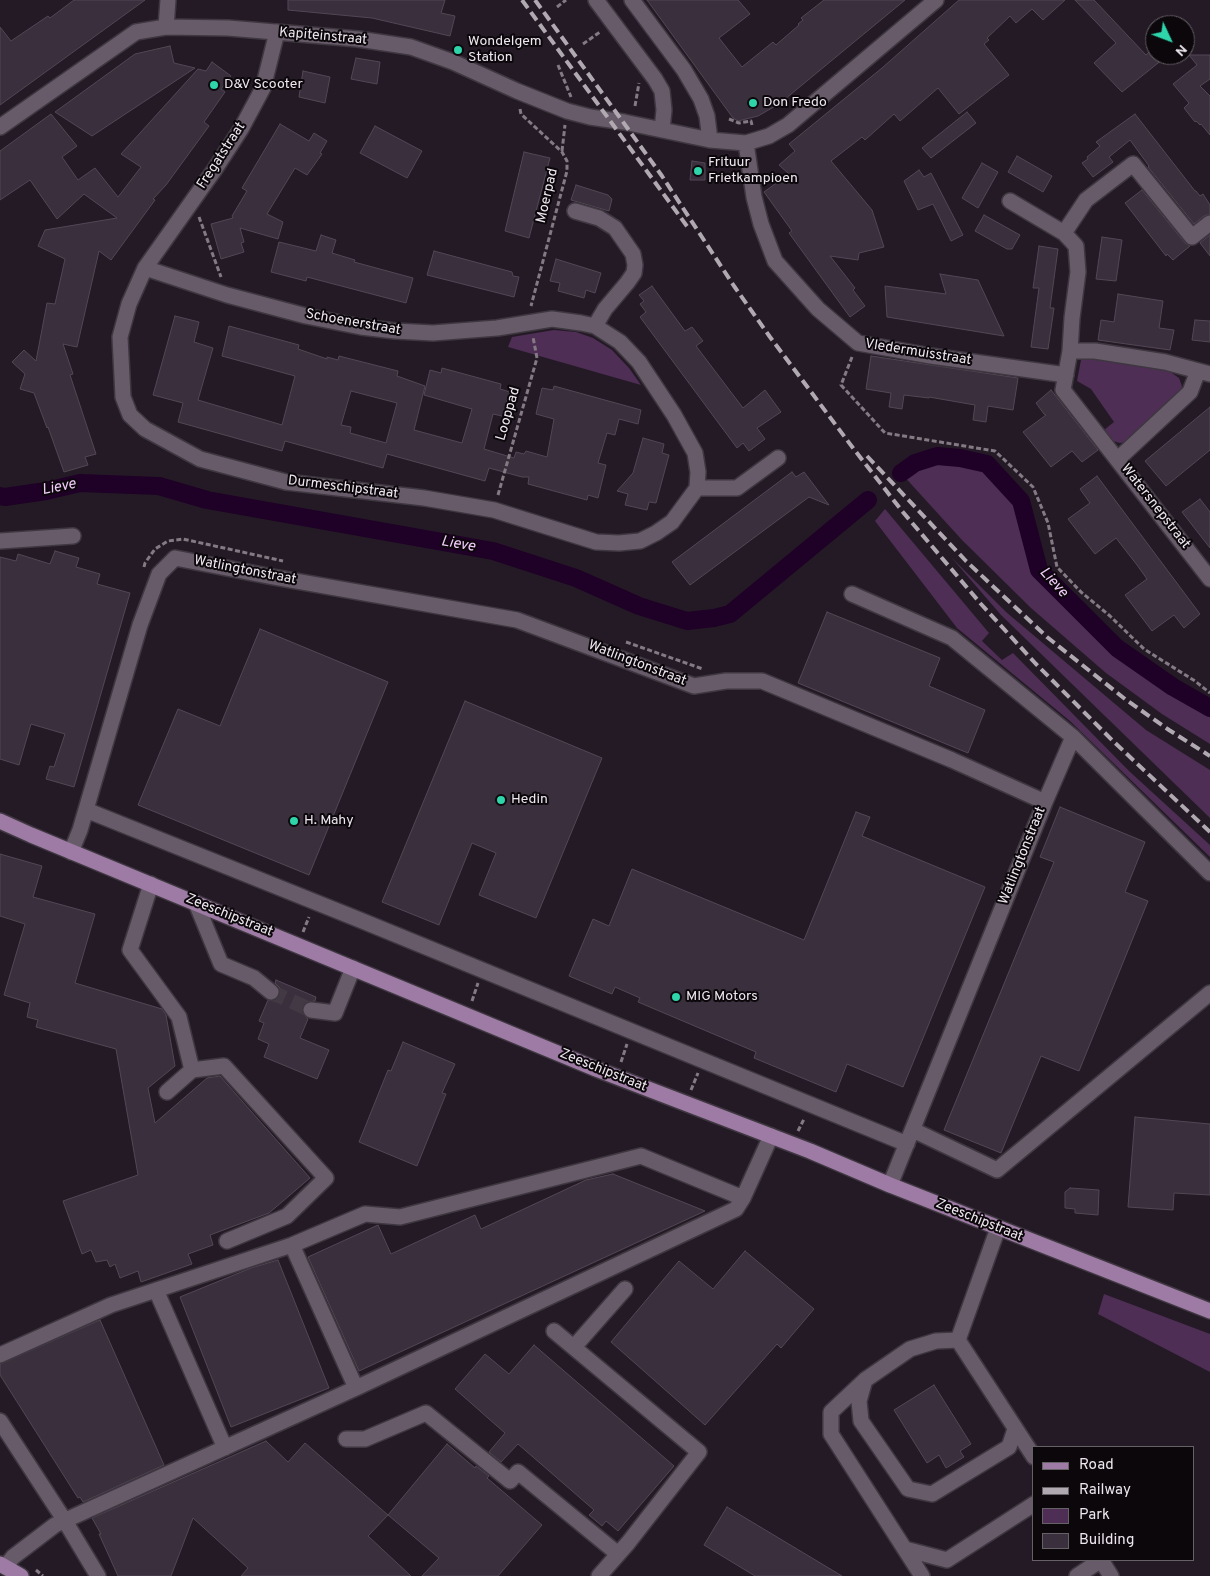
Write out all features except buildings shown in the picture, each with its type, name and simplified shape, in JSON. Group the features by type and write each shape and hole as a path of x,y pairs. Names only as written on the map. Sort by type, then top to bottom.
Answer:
{"main road":[{"name":"Zeeschipstraat","path":"0,821 615,1076 771,1136 1210,1311"},
{"path":"3,1565 22,1576"}],"street":[{"path":"166,27 168,0"},
{"path":"596,0 662,91 664,110 662,130"},
{"path":"632,0 684,70 701,99 707,116 710,140"},
{"path":"746,144 769,136 788,125 936,0"},
{"name":"Kapiteinstraat","path":"0,127 136,32 166,27 228,28 358,39 412,47 573,112 710,140 746,144"},
{"name":"Fregatstraat","path":"145,268 215,169 263,88 277,32"},
{"name":"Vledermuisstraat","path":"746,144 754,197 761,224 775,261 818,309 858,343 931,356 1066,375"},
{"path":"1064,233 1086,200 1133,164 1192,237 1210,223"},
{"path":"1010,201 1064,233 1076,246 1078,272 1070,351 1095,351 1164,362 1204,372"},
{"path":"575,211 599,218 615,228 633,254 635,265 634,273 605,308 595,326"},
{"name":"Schoenerstraat","path":"145,268 227,295 306,316 395,332 433,334 497,328 552,319 595,326 620,342 639,362 674,415 696,453 698,472 696,488"},
{"name":"Durmeschipstraat","path":"145,268 129,304 120,337 123,397 130,416 145,429 200,459 286,482 424,498 494,510 596,542 640,541 656,533 672,522 696,488"},
{"name":"Watersnepstraat","path":"1070,351 1063,390 1210,579"},
{"name":"Watersnepstraat","path":"1118,459 1190,392 1204,372"},
{"path":"696,488 737,488 778,458"},
{"path":"0,541 73,536"},
{"name":"Watlingtonstraat","path":"71,852 86,810 140,625 159,574 175,558 517,620 694,686 726,680 762,682 952,760 1045,802 890,1185"},
{"path":"852,594 952,638 1073,737 1210,873"},
{"path":"1045,802 1073,737"},
{"path":"86,810 907,1144"},
{"path":"151,884 130,950 179,1017 192,1070"},
{"path":"196,903 221,964 254,978 271,992"},
{"path":"311,1010 335,1013 353,968"},
{"path":"913,1130 997,1170 1210,993"},
{"path":"167,1092 192,1070 224,1066 326,1178 287,1216 227,1241"},
{"path":"3,1565 55,1525 356,1388 736,1209 743,1198 771,1136"},
{"path":"0,1355 111,1305 292,1245 365,1214 400,1217 640,1156 743,1198"},
{"path":"958,1340 998,1228"},
{"path":"292,1245 356,1388"},
{"path":"574,1347 625,1289"},
{"path":"156,1290 225,1448"},
{"path":"554,1331 699,1452 599,1576"},
{"path":"922,1576 831,1434 831,1412 865,1380 910,1349 936,1341 958,1340"},
{"path":"958,1340 1032,1454"},
{"path":"865,1380 858,1401 861,1421 908,1489 932,1494 1009,1447 1015,1429"},
{"path":"346,1439 365,1439 426,1413 510,1481 518,1472 618,1554"},
{"path":"0,1421 98,1576"},
{"path":"905,1550 947,1560 1032,1505"},
{"path":"1077,1576 1099,1561"},
{"path":"1101,1561 1111,1576"}],"path":[{"path":"556,7 566,0"},
{"path":"583,44 613,22"},
{"path":"558,65 573,112 562,152"},
{"name":"Moerpad","path":"517,91 521,114 562,152 567,161 567,171 530,312 531,323"},
{"path":"193,200 227,295"},
{"name":"Looppad","path":"494,510 537,358 531,323"},
{"path":"858,343 841,385 885,432 996,451 1033,487 1048,523 1057,567 1081,592 1110,616 1144,649 1195,681 1210,693"},
{"path":"143,571 145,562 155,549 168,542 183,539 284,561"},
{"path":"620,640 704,669"},
{"path":"298,945 315,902"},
{"path":"467,1015 483,971"},
{"path":"615,1076 631,1032"},
{"path":"685,1103 703,1061"},
{"path":"793,1145 810,1104"}],"green space":[{"path":"554,330 576,332 593,338 612,350 629,368 641,385 508,347 512,337"},
{"path":"1085,357 1169,371 1179,378 1182,386 1180,396 1126,442 1113,441 1104,430 1114,422 1091,389 1077,381 1081,360"},
{"path":"937,456 960,458 987,464 1021,501 1039,570 1117,648 1173,687 1210,708 1210,744 1162,714 1106,673 1031,608 962,540 901,473 915,463"},
{"path":"885,509 989,633 982,641 1002,660 1013,653 1129,771 1210,845 1210,857 1070,721 957,628 875,521"},
{"path":"951,557 1006,612 1146,730 1210,770 1210,818 1001,615"},
{"path":"1104,1294 1210,1334 1210,1372 1098,1314"}],"waterway":[{"name":"Lieve","path":"901,473 915,463 937,456 960,458 987,464 1021,501 1039,570 1117,648 1173,687 1210,708"},
{"name":"Lieve","path":"0,496 5,497 46,491 80,483 159,486 207,500 493,551 576,578 639,606 687,621 730,614 868,500"}],"tunnel":[{"path":"271,992 311,1010"}],"railway":[{"path":"522,0 689,229"},
{"path":"535,0 662,176 770,337 902,511 981,604 1036,664 1114,742 1210,832"},
{"path":"867,456 966,561 1047,637 1125,699 1210,756"}],"place":[{"name":"Wondelgem Station","path":"458,50"},
{"name":"D&V Scooter","path":"214,85"},
{"name":"Don Fredo","path":"753,103"},
{"name":"Frituur Frietkampioen","path":"698,171"},
{"name":"Hedin","path":"501,800"},
{"name":"H. Mahy","path":"294,821"},
{"name":"MIG Motors","path":"676,997"}]}
